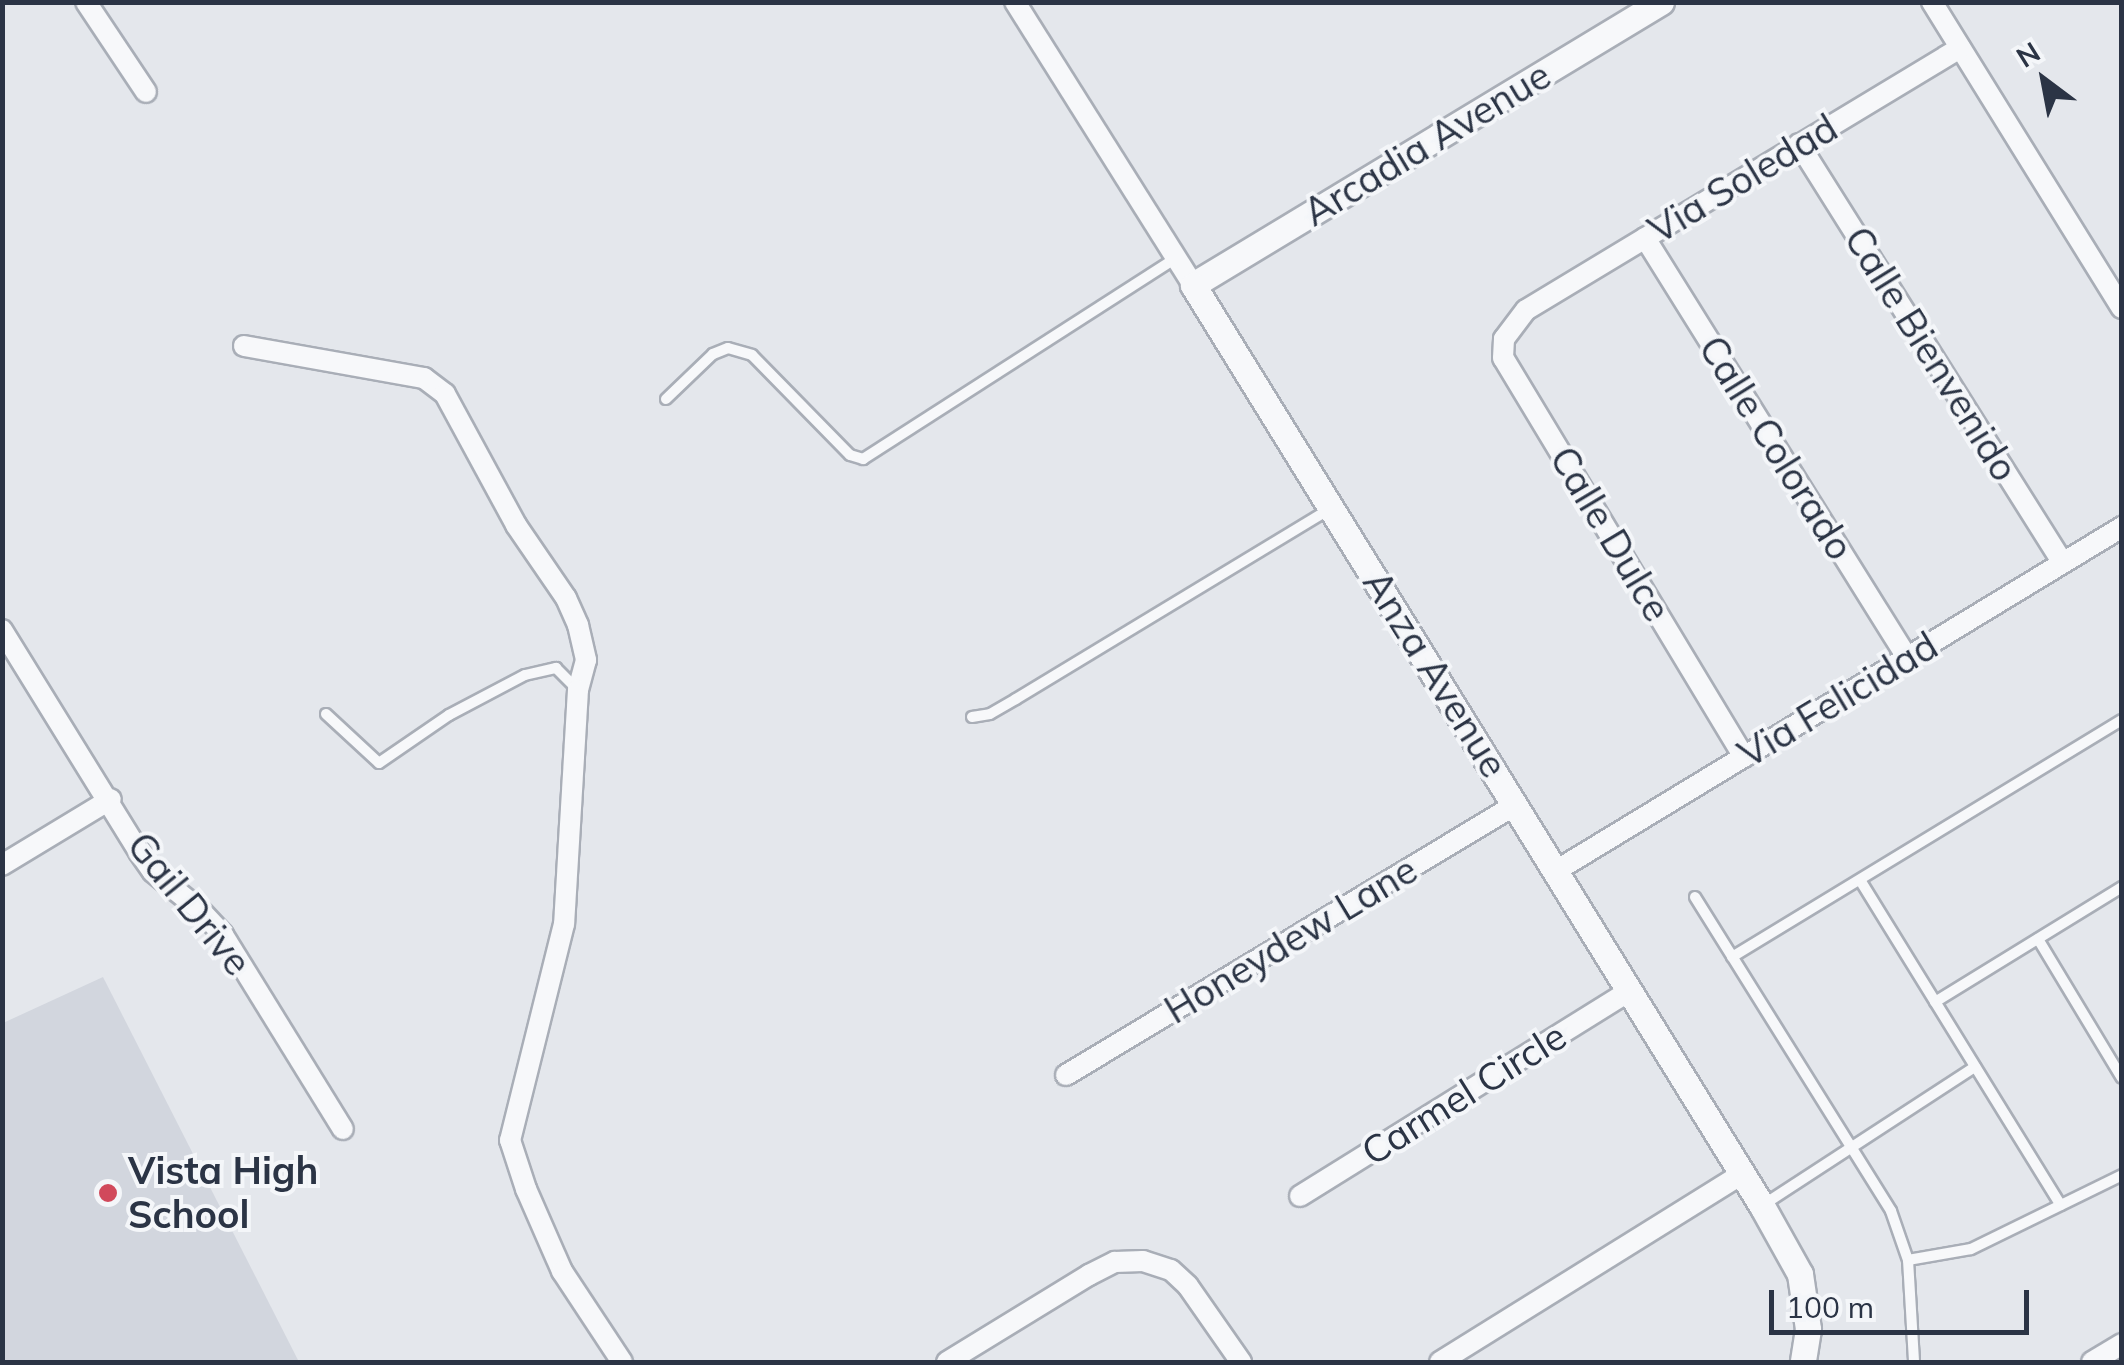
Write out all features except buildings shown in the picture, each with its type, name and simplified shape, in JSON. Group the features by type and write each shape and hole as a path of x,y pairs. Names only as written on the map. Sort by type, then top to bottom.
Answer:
{"street":[{"path":"86,2 146,92"},
{"name":"Anza Avenue","path":"1014,2 1516,804 1554,872 1762,1206 1800,1274 1808,1329 1803,1362"},
{"name":"Arcadia Avenue","path":"1193,286 1631,10 1661,2"},
{"path":"1932,2 2122,308"},
{"name":"Via Soledad","path":"1526,310 1960,48"},
{"name":"Calle Bienvenido","path":"1799,144 2063,563"},
{"name":"Calle Colorado","path":"1645,238 1908,658"},
{"name":"Calle Dulce","path":"1526,310 1504,339 1503,358 1744,757"},
{"path":"244,346 424,378 445,394 516,525 566,598 578,624 586,660 578,690 564,924 512,1118 510,1140 526,1189 562,1271 622,1362"},
{"name":"Via Felicidad","path":"1554,872 2122,527"},
{"name":"Gail Drive","path":"2,630 153,872 200,910 223,935 343,1129"},
{"path":"2,865 110,800"},
{"name":"Honeydew Lane","path":"1066,1075 1516,804"},
{"name":"Carmel Circle","path":"1300,1196 1628,992"},
{"path":"1440,1362 1742,1174"},
{"path":"947,1362 1089,1275 1116,1262 1144,1261 1170,1270 1188,1286 1241,1362"},
{"path":"2092,1362 2122,1344"}],"lane":[{"path":"666,399 713,354 728,348 752,355 850,455 864,460 1176,258"},
{"path":"972,717 990,714 1016,699 1331,508"},
{"path":"326,714 379,763 449,715 525,675 556,668 578,690"},
{"path":"1732,957 2122,720"},
{"path":"1860,880 2060,1205"},
{"path":"1935,1002 2122,888"},
{"path":"1695,898 1891,1212 1908,1260 1914,1362"},
{"path":"2038,939 2122,1078"},
{"path":"1762,1206 1976,1067"},
{"path":"1908,1260 1971,1249 2122,1176"}],"shaded area":[{"name":"Vista High School","path":"103,977 299,1362 3,1362 3,1023"}],"place":[{"name":"Vista High School","path":"108,1193"}]}
